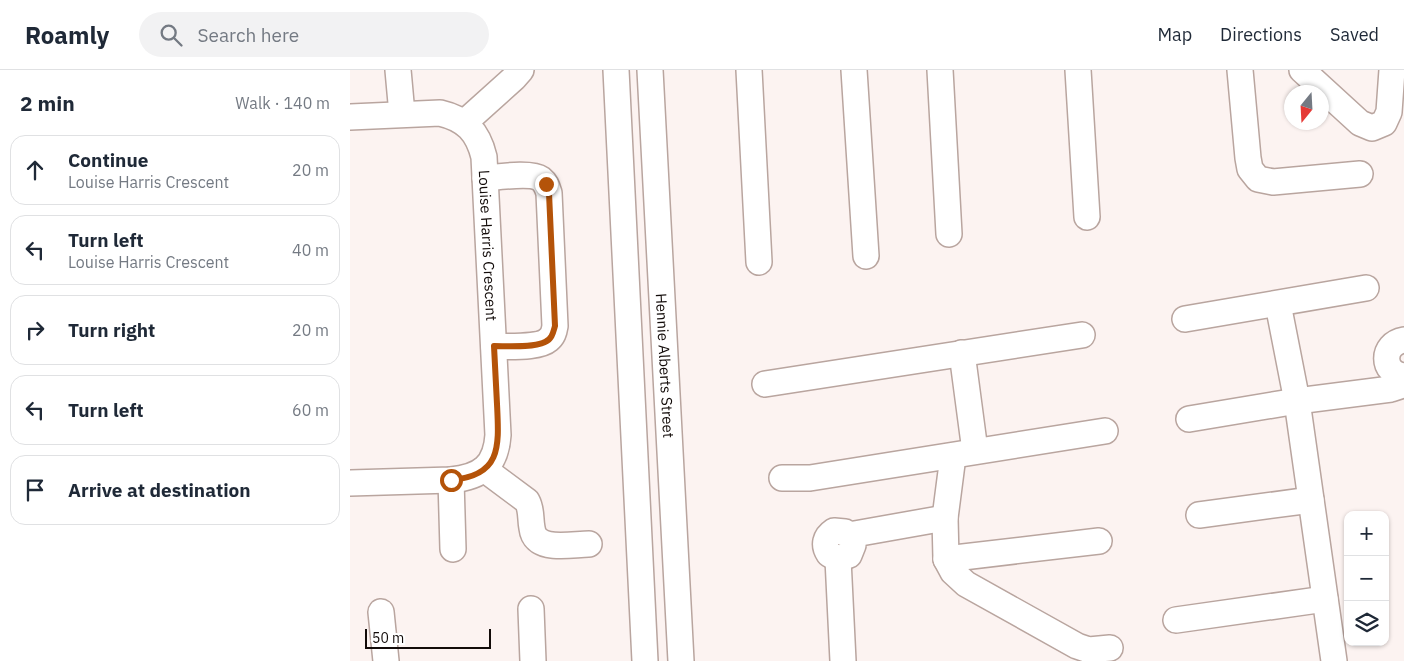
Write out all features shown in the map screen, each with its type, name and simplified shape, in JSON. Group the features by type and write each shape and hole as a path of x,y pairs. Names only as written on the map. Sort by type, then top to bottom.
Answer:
{"street":[{"path":"398,70 402,114"},
{"path":"464,123 521,70"},
{"path":"616,70 646,661"},
{"name":"Hennie Alberts Street","path":"650,70 681,661"},
{"path":"749,70 759,262"},
{"path":"854,70 866,256"},
{"path":"940,70 949,234"},
{"path":"1078,70 1088,217"},
{"path":"1240,70 1249,164 1250,169 1258,179 1272,182 1360,174"},
{"path":"1302,70 1360,123 1372,128 1384,123 1389,112 1392,70"},
{"name":"Louise Harris Crescent","path":"350,117 440,113 452,116 464,123 472,130 481,144 484,157 498,442 494,457 484,469"},
{"path":"485,178 531,176 540,178 546,184 549,193 555,326 553,335 547,342 538,344 494,346"},
{"path":"1185,319 1366,288"},
{"path":"1278,304 1297,401 1334,661"},
{"path":"765,384 1082,335"},
{"path":"1404,340 1396,342 1392,346 1387,355 1387,361 1396,374 1404,376"},
{"path":"962,353 964,453 945,518 946,559 953,572 966,584 1077,646 1089,650 1110,648"},
{"path":"1189,419 1297,401 1391,389 1400,386 1404,380"},
{"path":"782,478 810,478 1105,431"},
{"path":"350,483 451,480 475,475 484,469 527,501 530,506 534,537 541,543 550,545 589,544"},
{"path":"451,480 453,549"},
{"path":"1199,515 1311,500"},
{"path":"843,661 838,559 849,555 852,550 853,545 849,535 945,518"},
{"path":"946,559 1099,541"},
{"path":"1176,620 1325,599"},
{"path":"530,609 533,661"},
{"path":"382,612 386,661"}],"route":[{"path":"451,480 475,475 484,469 494,457 498,442 494,346 538,344 547,342 553,335 555,326 549,193 546,184"}]}
